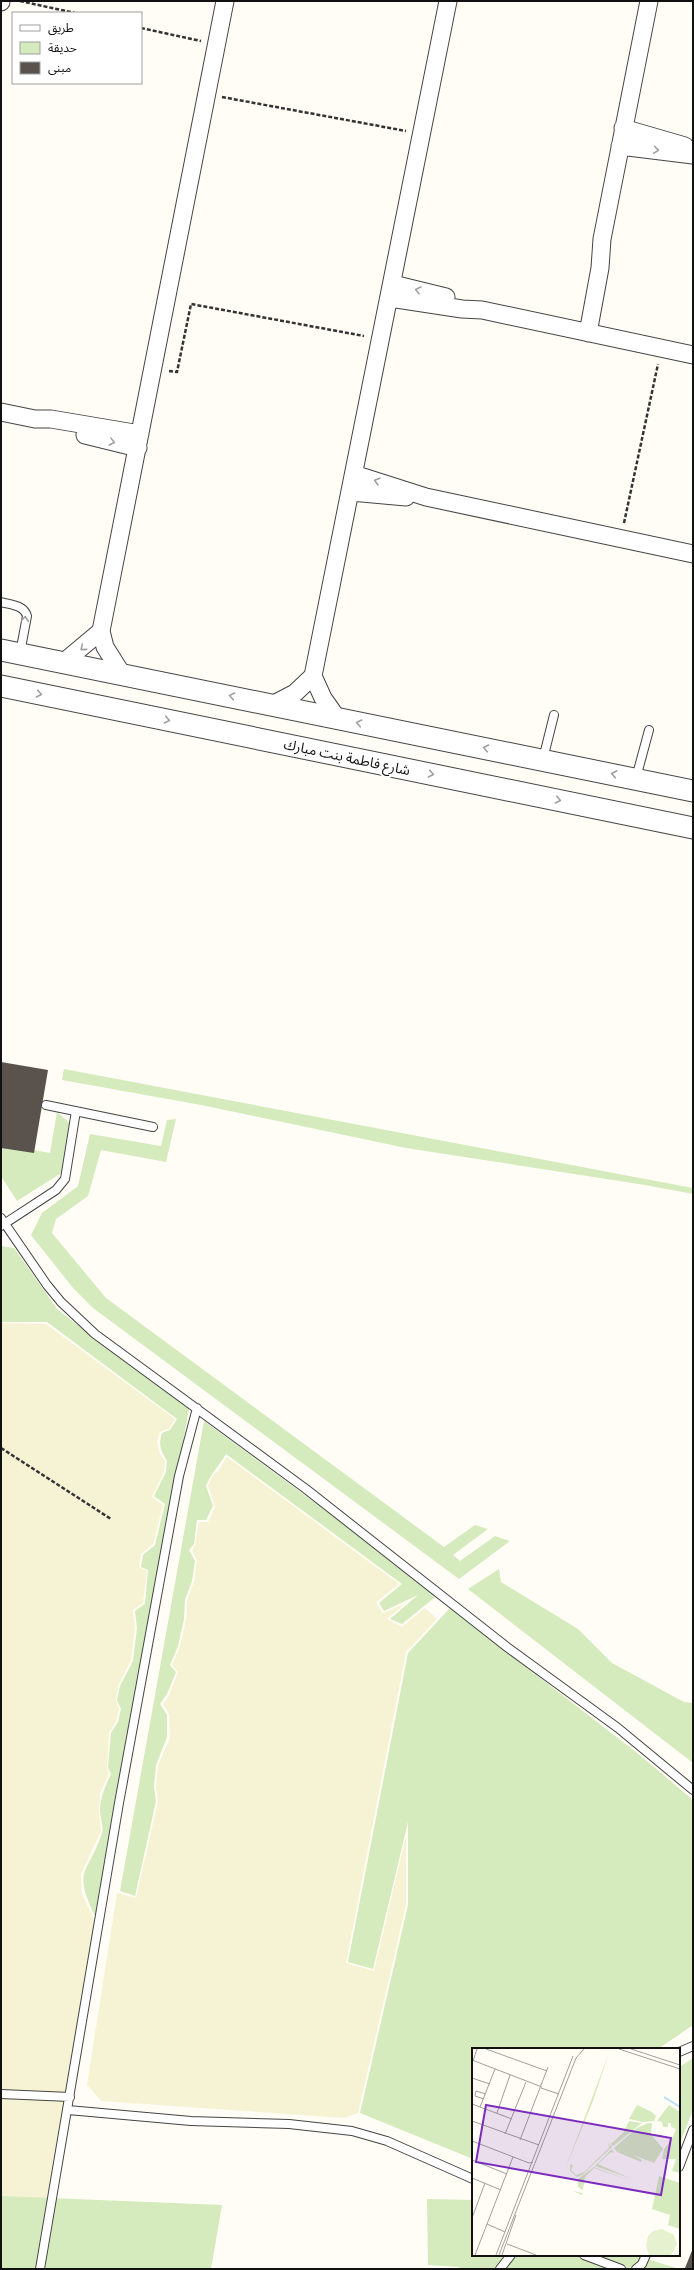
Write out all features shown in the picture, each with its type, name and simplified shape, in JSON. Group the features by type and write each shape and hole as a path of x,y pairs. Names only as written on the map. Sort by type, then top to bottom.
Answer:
{"street":[{"path":"122,674 112,661 101,631 226,1"},
{"path":"272,705 295,693 313,676 380,348 448,1"},
{"path":"582,332 600,268 602,239 649,1"},
{"path":"623,128 693,149"},
{"path":"620,146 693,155"},
{"path":"391,291 464,302 482,310 693,355"},
{"path":"1,412 35,419 51,419 139,441"},
{"path":"354,474 426,497 693,554"},
{"path":"351,492 406,497 426,497"},
{"path":"64,662 101,631"},
{"path":"10,652 693,791"},
{"path":"313,676 323,698 337,718"},
{"name":"شارع فاطمة بنت مبارك","path":"1,686 693,828"}],"lane":[{"path":"1,602 19,607 26,612 10,652"},
{"path":"543,760 554,715"},
{"path":"636,779 649,730"},
{"path":"46,1105 153,1127"},
{"path":"76,1111 65,1179 56,1190 2,1223 46,1285 77,1319 95,1334 197,1408 342,1517 507,1647 618,1728 693,1790"},
{"path":"40,2269 119,1803 178,1476 197,1408"},
{"path":"680,2052 693,2046"},
{"path":"1,2094 70,2097"},
{"path":"68,2110 191,2121 289,2124 352,2131 386,2141 472,2179"},
{"path":"680,2164 693,2130"},
{"path":"500,2269 510,2256"},
{"path":"636,2269 642,2264 646,2256"},
{"path":"598,2258 621,2269"}],"path":[{"path":"20,1 70,12"},
{"path":"142,28 217,44"},
{"path":"207,94 422,134"},
{"path":"153,367 177,372 191,304 364,336 361,346 380,348"},
{"path":"620,539 662,349"},
{"path":"1,1448 112,1519"}],"shaded area":[{"path":"1,1323 46,1324 175,1419 169,1429 160,1432 157,1441 159,1452 165,1461 164,1472 152,1497 163,1505 153,1544 141,1554 139,1567 147,1571 143,1603 133,1610 135,1628 131,1660 118,1686 116,1700 119,1709 116,1722 109,1733 107,1767 109,1774 100,1793 99,1812 101,1831 81,1874 82,1894 95,1921 48,2201 1,2198"},
{"path":"227,1457 399,1584 376,1602 383,1613 406,1603 387,1619 402,1627 425,1608 437,1619 406,1652 346,1963 374,1971 406,1836 406,1905 358,2113 344,2118 101,2101 87,2085 117,1893 136,1898 158,1801 156,1787 158,1765 170,1738 169,1714 163,1704 169,1695 178,1672 172,1665 180,1646 186,1620 187,1601 194,1581 197,1561 192,1550 195,1545 199,1522 208,1522 215,1507 208,1486 213,1475 219,1470"}],"green space":[{"path":"64,1069 693,1188 693,1194 645,1185 406,1148 201,1105 62,1080"},
{"path":"57,1112 72,1125 63,1172 17,1201 1,1176 1,1144 50,1153"},
{"path":"176,1119 166,1162 101,1150 88,1196 56,1219 52,1233 106,1298 444,1547 475,1525 488,1529 453,1555 460,1561 495,1536 510,1541 459,1579 93,1308 73,1288 31,1235 42,1213 78,1186 90,1134 161,1146 167,1120"},
{"path":"1,1246 14,1248 58,1310 189,1409 95,1916 84,1889 83,1880 102,1833 103,1828 100,1806 103,1792 111,1774 108,1767 111,1733 118,1722 121,1709 117,1700 120,1686 133,1661 137,1628 135,1611 145,1604 148,1570 141,1567 143,1555 155,1545 165,1504 154,1496 166,1472 167,1461 163,1454 160,1441 162,1433 170,1430 177,1419 47,1322 1,1322"},
{"path":"204,1421 439,1594 402,1624 390,1619 418,1595 384,1611 379,1603 402,1584 226,1454 210,1477 206,1486 213,1506 206,1520 197,1520 194,1544 189,1550 195,1561 192,1581 185,1600 184,1619 178,1646 170,1665 176,1672 167,1694 160,1704 167,1715 167,1737 156,1765 154,1787 156,1801 135,1896 120,1891"},
{"path":"499,1569 501,1582 578,1629 612,1663 684,1702 693,1703 693,1763 468,1589"},
{"path":"450,1608 641,1756 693,1800 693,2025 659,2048 472,2048 472,2159 360,2113 408,1905 408,1822 373,1969 348,1962 408,1653"},
{"path":"693,2058 693,2110 680,2143 680,2066"},
{"path":"1,2196 222,2205 211,2269 1,2269"},
{"path":"427,2199 472,2200 472,2256 638,2256 679,2269 459,2269 459,2267 428,2265"}],"building":[{"path":"1,1062 48,1070 34,1153 1,1148"},
{"path":"693,2248 693,2269 688,2269 685,2268"}]}
